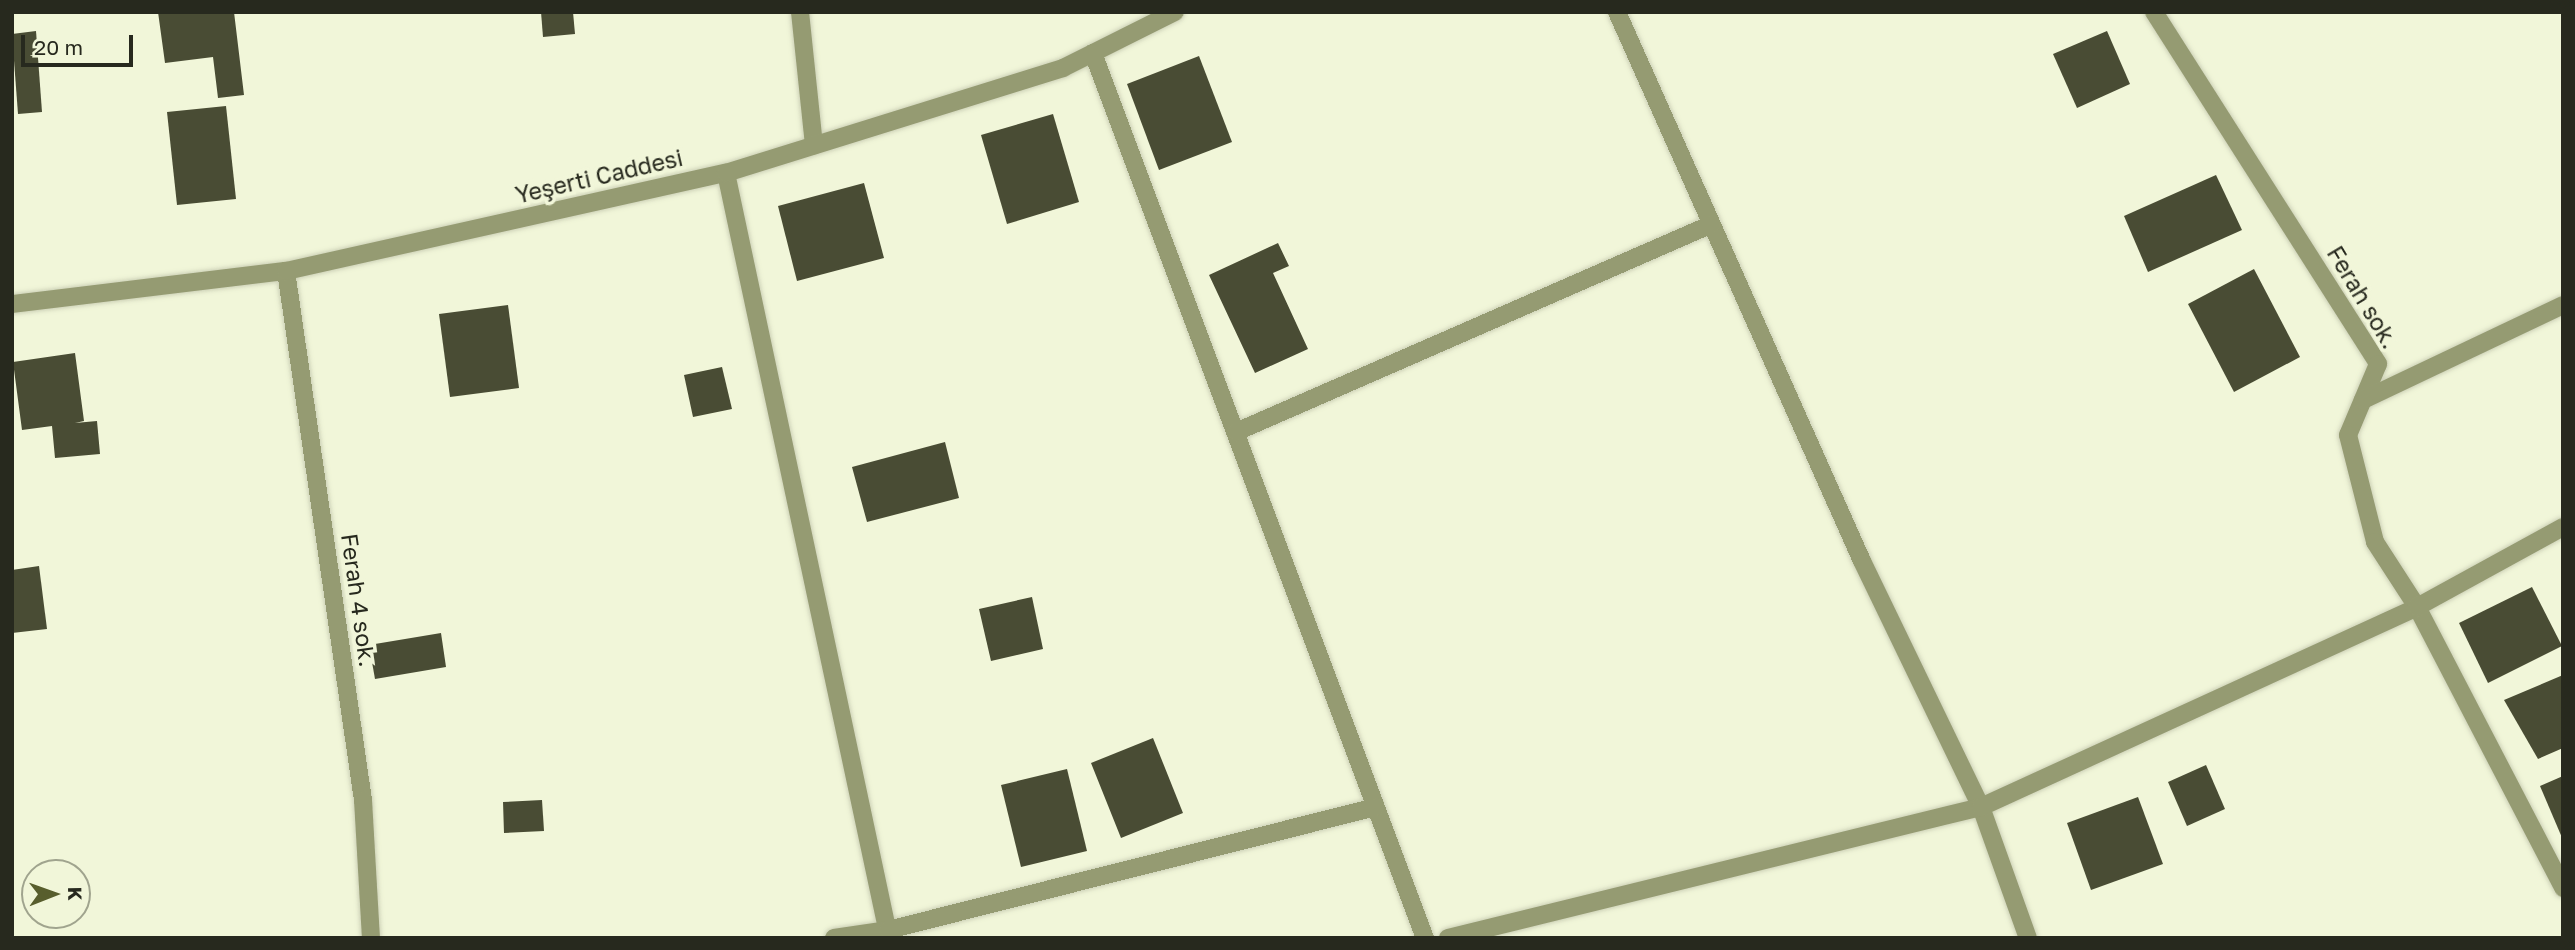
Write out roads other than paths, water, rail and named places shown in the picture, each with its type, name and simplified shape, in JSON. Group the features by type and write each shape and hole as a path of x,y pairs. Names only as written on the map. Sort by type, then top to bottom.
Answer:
{"street":[{"path":"800,12 814,145"},
{"name":"Yeşerti Caddesi","path":"12,304 286,271 726,173 1093,54 1175,12"},
{"path":"1617,12 1862,561 1981,807 2028,938"},
{"name":"Ferah sok.","path":"2154,12 2378,364 2348,435 2375,542 2417,607 2563,888"},
{"path":"1093,54 1425,938"},
{"path":"726,173 889,934"},
{"path":"1236,432 1712,224"},
{"name":"Ferah 4 sok.","path":"286,271 363,800 371,938"},
{"path":"2363,400 2563,305"},
{"path":"1448,938 1981,807 2417,607 2563,527"},
{"path":"834,938 889,934 1376,807"}]}
